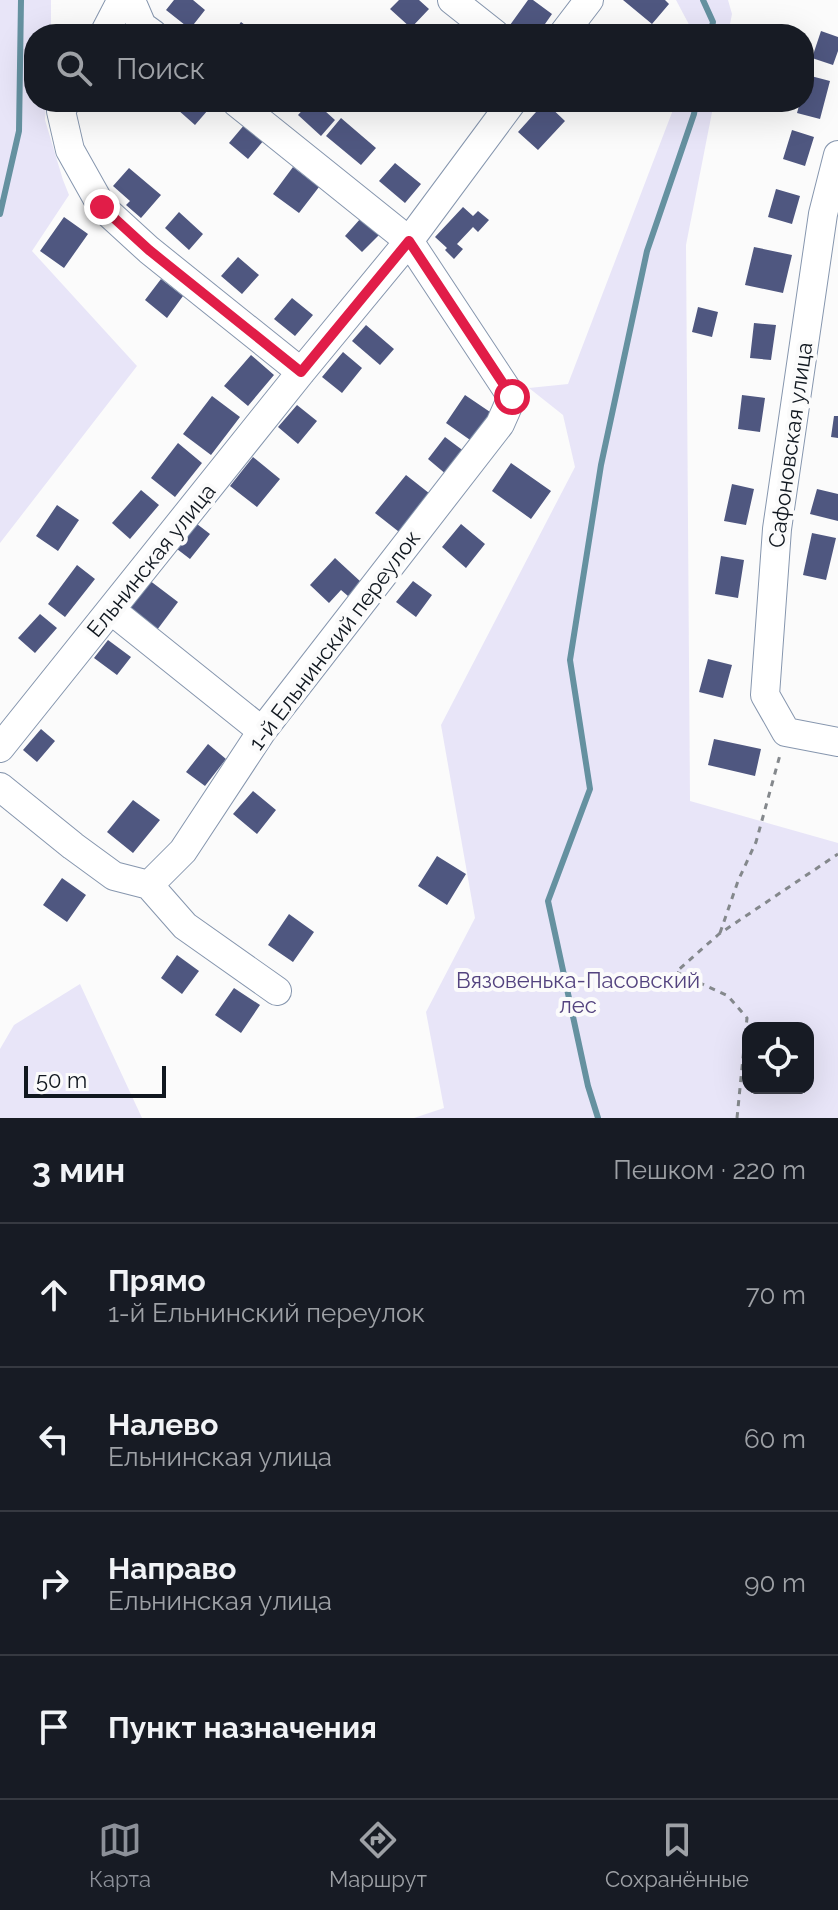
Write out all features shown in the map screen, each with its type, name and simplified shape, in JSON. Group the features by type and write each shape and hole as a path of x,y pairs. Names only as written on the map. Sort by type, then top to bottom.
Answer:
{"street":[{"path":"452,0 482,24"},
{"path":"571,24 589,0"},
{"path":"109,24 120,3 134,2 141,24"},
{"path":"61,112 70,150 102,207 149,250 301,372"},
{"path":"248,112 409,241"},
{"name":"Ельнинская улица","path":"0,748 409,241 505,112"},
{"name":"Сафоновская улица","path":"786,732 765,695 777,529 831,216 838,155"},
{"name":"1-й Ельнинский переулок","path":"149,885 183,851 262,731 500,424 512,397 409,241"},
{"path":"111,610 262,731"},
{"path":"786,732 838,742"},
{"path":"0,787 114,876 149,885 185,926 277,991"}],"path":[{"path":"719,934 756,842 786,732"},
{"path":"737,1118 747,1018 728,996 676,972 719,934 838,854"}],"green space":[{"path":"0,0 51,0 51,24 24,24 24,112 45,112 45,120 69,195 32,251 137,366 0,543"},
{"path":"676,0 728,0 732,14 730,24 689,24"},
{"name":"Вязовенька-Пасовский лес","path":"672,112 712,112 686,245 690,801 838,843 838,1118 414,1118 444,1108 426,1012 475,918 441,725 575,467 563,415 529,388 568,384"},
{"path":"80,984 142,1118 0,1118 0,1049 14,1025"}],"building":[{"path":"174,0 193,0 205,10 194,24 184,24 166,10"},
{"path":"399,0 419,0 429,9 415,24 407,24 390,9"},
{"path":"528,0 533,0 552,14 545,24 511,24"},
{"path":"623,0 665,0 669,4 652,24"},
{"path":"821,31 838,37 838,51 833,65 814,59"},
{"path":"814,77 830,81 820,119 797,113 814,112"},
{"path":"180,112 206,112 195,125"},
{"path":"301,112 326,112 335,120 321,136 298,115"},
{"path":"536,112 556,112 565,121 538,150 518,132"},
{"path":"341,118 376,148 361,165 326,136"},
{"path":"245,124 264,140 248,159 229,143"},
{"path":"792,130 814,137 805,166 783,159"},
{"path":"395,163 421,184 405,203 379,181"},
{"path":"293,167 319,187 299,213 273,194"},
{"path":"129,168 161,195 141,218 126,205 130,201 113,186"},
{"path":"776,189 800,196 792,224 768,217"},
{"path":"463,207 473,216 478,211 489,220 478,232 473,227 457,244 463,249 454,259 435,237"},
{"path":"179,212 203,234 189,250 165,228"},
{"path":"64,217 88,234 64,268 40,251"},
{"path":"361,218 379,235 362,252 345,236"},
{"path":"754,247 792,255 783,293 745,285"},
{"path":"238,257 259,275 242,294 221,276"},
{"path":"161,279 183,296 167,318 145,300"},
{"path":"292,298 313,315 295,336 274,319"},
{"path":"698,307 718,312 712,337 692,332"},
{"path":"754,323 776,325 771,360 750,358"},
{"path":"366,325 394,349 380,365 352,341"},
{"path":"343,352 362,368 342,393 322,377"},
{"path":"251,355 274,375 248,406 224,386"},
{"path":"465,395 493,414 473,442 446,423"},
{"path":"742,395 765,398 760,432 738,429"},
{"path":"212,396 240,417 211,455 183,434"},
{"path":"297,405 317,421 298,444 278,427"},
{"path":"834,416 838,416 838,438 831,437"},
{"path":"445,437 465,452 447,475 428,459"},
{"path":"178,443 202,463 175,497 151,478"},
{"path":"253,457 280,479 257,507 230,486"},
{"path":"511,463 551,491 531,519 492,491"},
{"path":"406,475 434,497 403,535 375,513"},
{"path":"732,484 754,489 746,525 724,521"},
{"path":"817,489 838,494 838,521 810,514"},
{"path":"141,490 159,505 130,539 112,523"},
{"path":"57,505 79,520 58,551 36,536"},
{"path":"197,524 210,534 190,559 177,549"},
{"path":"461,524 485,544 466,568 442,547"},
{"path":"812,533 836,538 826,580 803,575"},
{"path":"721,556 744,560 738,598 715,594"},
{"path":"335,558 361,582 348,596 341,590 329,603 310,585"},
{"path":"77,565 95,579 65,617 48,604"},
{"path":"149,580 178,602 157,630 128,608"},
{"path":"413,581 432,595 416,617 396,602"},
{"path":"40,614 57,628 35,653 18,638"},
{"path":"108,640 131,657 117,675 94,658"},
{"path":"708,659 732,665 723,698 699,692"},
{"path":"41,729 55,741 37,762 23,750"},
{"path":"714,739 761,749 755,776 708,765"},
{"path":"208,744 226,759 205,786 186,772"},
{"path":"253,791 276,810 257,834 233,814"},
{"path":"133,800 160,820 133,853 107,832"},
{"path":"437,856 466,874 447,905 418,886"},
{"path":"62,878 86,895 67,922 43,905"},
{"path":"289,914 314,932 293,962 268,945"},
{"path":"177,955 199,971 182,994 161,978"},
{"path":"234,988 260,1005 241,1033 215,1015"}],"waterway":[{"path":"0,214 19,131 21,0"},
{"path":"703,0 712,24"},
{"path":"598,1118 588,1086 548,901 590,789 570,660 601,465 647,251 694,112"}],"route":[{"path":"102,207 149,250 301,372 409,241 512,397"}]}
